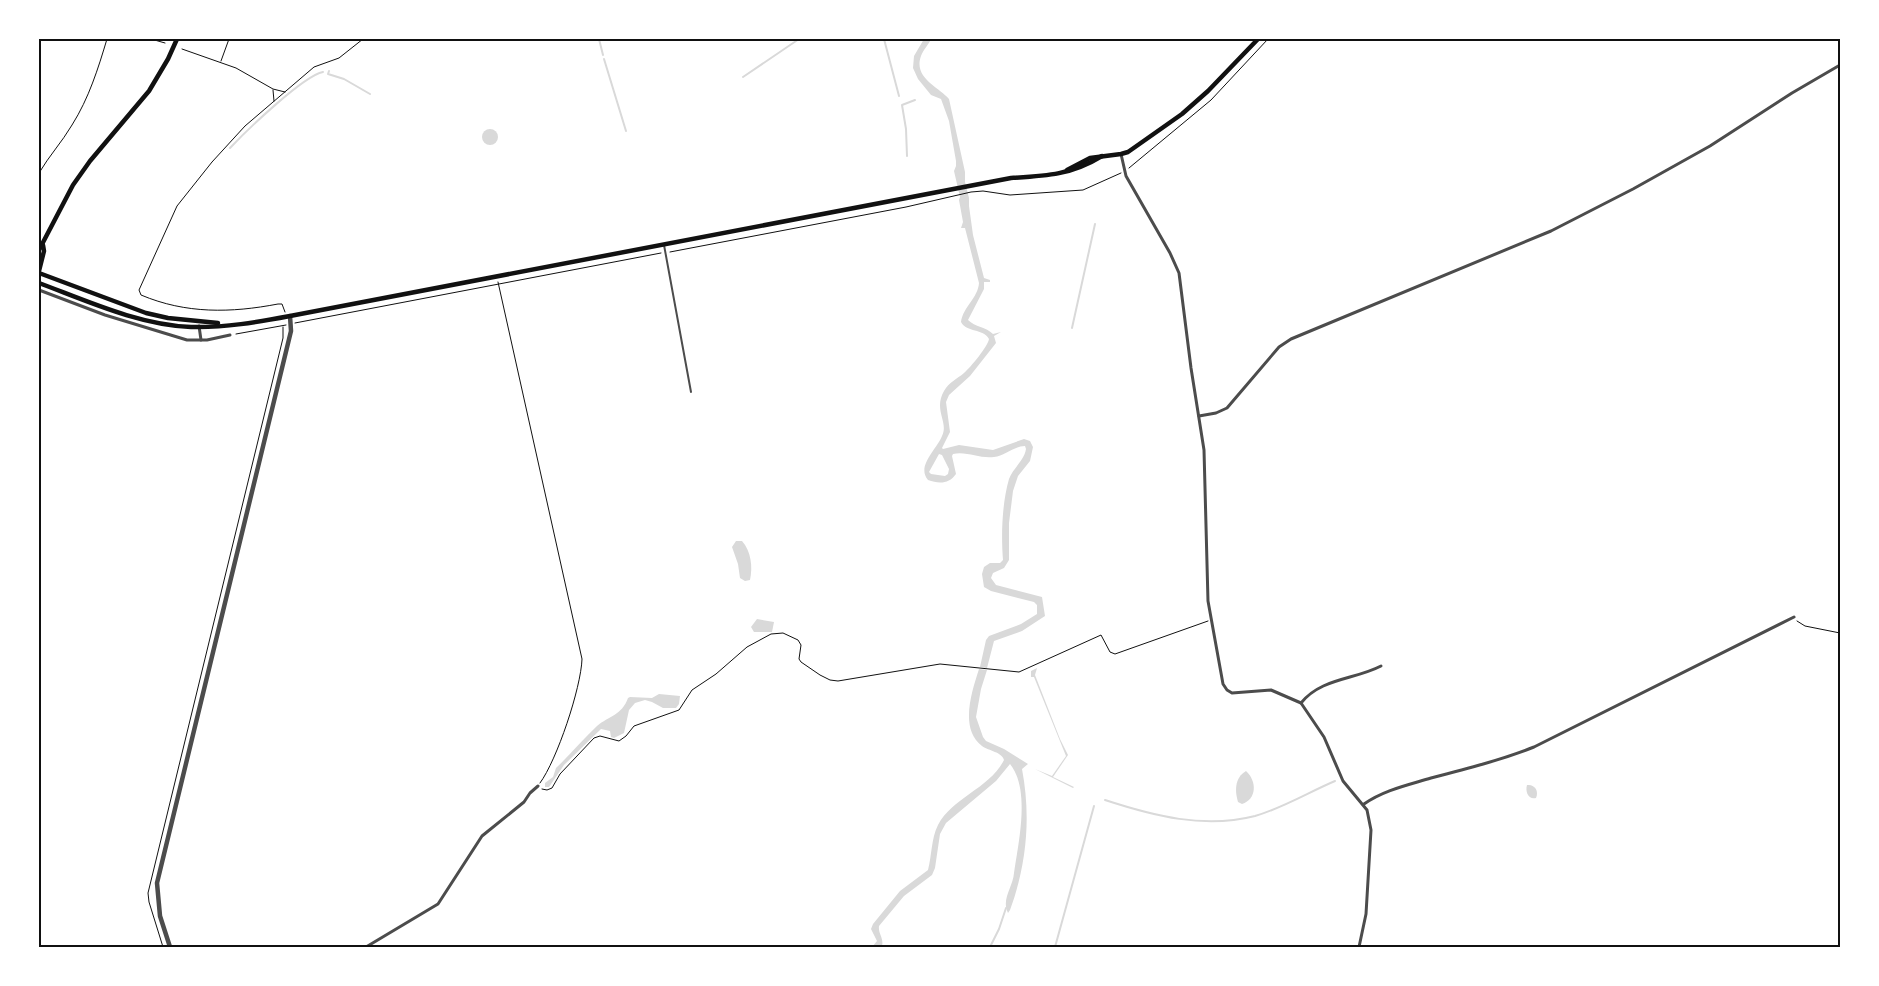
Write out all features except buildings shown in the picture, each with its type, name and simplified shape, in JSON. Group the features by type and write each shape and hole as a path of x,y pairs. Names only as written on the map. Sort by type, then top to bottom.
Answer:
{"main road":[{"path":"39,250 74,185 90,161 149,92 177,39"},
{"path":"39,282 148,321 232,325 664,245 956,188 1011,178 1045,176 1085,166 1102,156 1128,152 1182,114 1208,91 1258,39"},
{"path":"43,245 44,251 39,272 146,313 199,324"}],"street":[{"path":"1199,416 1216,413 1227,408 1279,347 1291,339 1551,231 1633,189 1701,150 1840,65"},
{"path":"1122,154 1125,171 1179,273 1204,450 1206,572 1211,620 1223,684 1232,693 1261,689 1271,690 1301,702 1324,737 1342,781 1364,804 1369,815 1371,830 1366,914 1359,947"},
{"path":"39,290 105,315 187,340 230,336"},
{"path":"170,947 160,916 157,883 289,340 291,324 288,316"},
{"path":"199,324 201,340"},
{"path":"1364,804 1372,798 1399,787 1496,760 1534,747 1794,617"},
{"path":"1301,702 1306,696 1322,686 1364,674 1381,666"},
{"path":"366,947 438,904 482,836 524,802 538,786"}],"lane":[{"path":"664,245 691,392"}],"path":[{"path":"39,173 72,126 82,107 91,88 107,39"},
{"path":"151,39 165,43"},
{"path":"220,61 229,39"},
{"path":"288,316 282,304 233,310 192,309 149,298 141,295 139,290 171,216 184,195 234,137 314,67 339,58 363,39"},
{"path":"230,336 927,202 956,194 976,191 1010,195 1076,191 1093,186 1125,171 1211,100 1268,39"},
{"path":"182,49 220,61 273,89 286,92"},
{"path":"273,89 274,101"},
{"path":"502,275 498,284 582,660 581,674 554,758 545,777 538,786 544,790 552,788 560,774 596,737 600,736 619,741 634,726 679,710 692,690 716,674 746,647 771,634 783,634 798,640 801,645 801,662 815,672 833,680 932,664 1021,672 1102,635 1110,652 1116,654 1211,620"},
{"path":"180,759 284,332 283,326"},
{"path":"1794,617 1798,623 1805,626 1840,633"}],"shaded area":[{"path":"924,39 931,39 921,56 919,64 928,81 949,99 965,172 973,235 984,278 990,280 990,282 984,282 984,289 968,320 993,334 1001,332 994,336 996,343 970,376 949,395 946,402 950,432 942,448 959,445 993,450 1024,439 1030,441 1033,447 1030,461 1018,476 1013,491 1009,523 1009,560 1004,568 993,573 991,578 996,585 1042,597 1045,616 1022,631 994,641 987,668 980,667 986,640 989,636 1021,624 1037,614 1037,605 1034,602 991,591 984,587 982,574 984,567 990,563 1000,563 1003,560 1003,519 1007,488 1009,479 1026,449 1025,446 1021,446 994,457 963,453 953,454 956,474 950,480 936,482 928,480 925,475 926,463 944,431 940,404 944,391 971,366 989,339 983,333 967,328 961,322 979,283 965,228 961,228 963,222 954,171 956,161 949,121 941,99 931,95 918,79 913,68 914,56","holes":["939,454 942,455 949,469 948,474 945,476 931,474 929,472"]},
{"path":"490,129 496,131 498,137 496,143 490,145 484,143 482,137 484,131"},
{"path":"736,541 742,541 749,554 751,565 750,580 745,581 740,578 738,564 732,547"},
{"path":"757,619 774,622 772,632 754,632 751,627"},
{"path":"1037,668 1035,675 1068,755 1053,777 1073,788 1035,769 1052,776 1066,756 1034,677 1031,677 1031,671"},
{"path":"979,669 987,670 981,689 976,717 983,737 986,741 1004,749 1028,764 1022,769 1027,822 1024,858 1010,910 1008,913 1006,903 1013,878 1018,847 1022,802 1016,775 1010,764 996,781 946,823 940,834 935,868 932,875 904,896 879,926 882,946 872,947 877,941 871,929 873,924 900,891 928,870 934,836 944,816 952,807 990,778 1004,760 998,753 982,746 975,739 971,730 969,709"},
{"path":"659,694 680,696 679,704 676,708 663,708 645,700 635,703 629,710 624,733 614,738 611,737 610,731 601,729 564,765 549,787 545,787 545,783 553,777 556,768 597,726 619,712 628,698 652,698"},
{"path":"1246,771 1250,775 1254,789 1247,802 1242,804 1238,802 1236,785 1239,777"},
{"path":"1527,785 1536,788 1536,798 1531,798 1528,794 1526,790"}],"waterway":[{"path":"599,39 603,55"},
{"path":"743,77 799,39"},
{"path":"884,39 899,96"},
{"path":"604,59 626,131"},
{"path":"329,71 328,74 344,79 370,94"},
{"path":"230,148 289,93 302,83 323,72"},
{"path":"907,156 906,129 902,105 915,100"},
{"path":"1072,328 1095,224"},
{"path":"1105,800 1161,816 1179,819 1198,821 1236,820 1276,809 1335,781"},
{"path":"1055,947 1094,806"},
{"path":"990,947 1006,908"}]}
